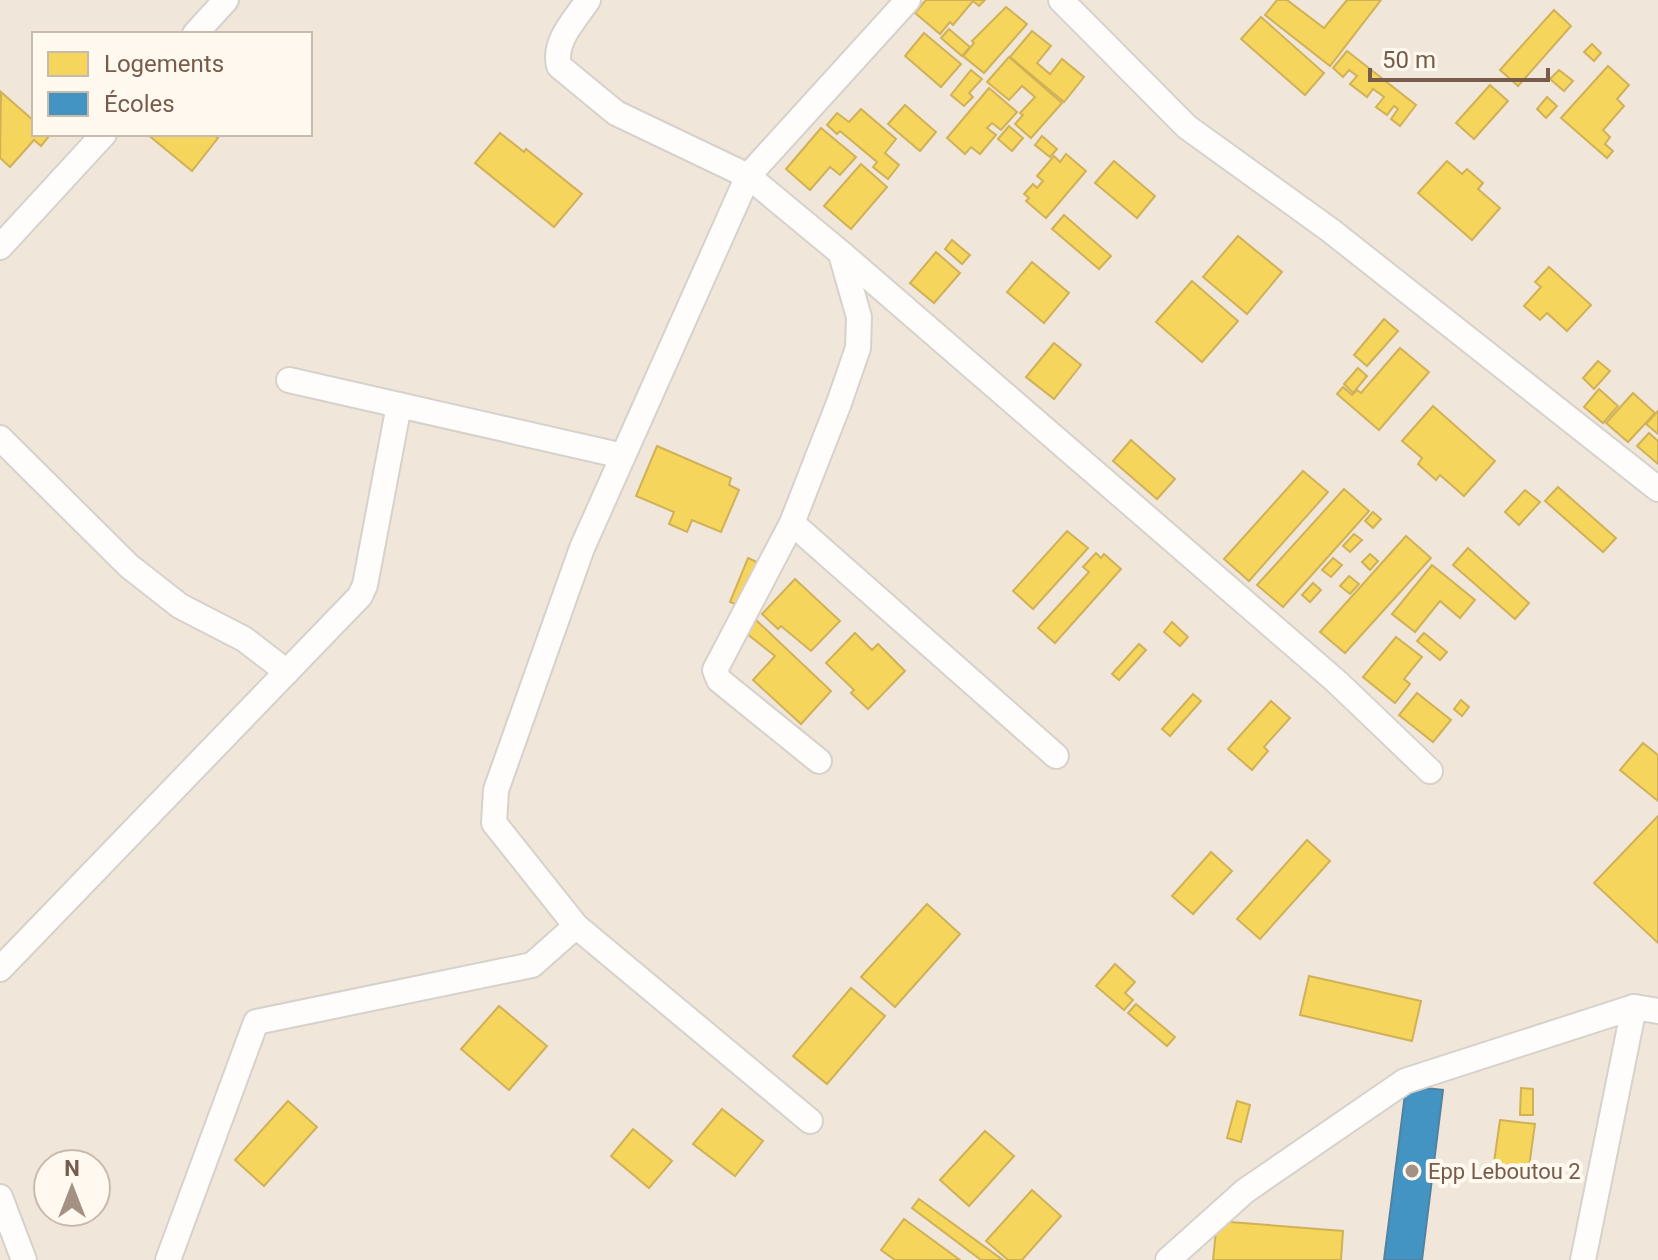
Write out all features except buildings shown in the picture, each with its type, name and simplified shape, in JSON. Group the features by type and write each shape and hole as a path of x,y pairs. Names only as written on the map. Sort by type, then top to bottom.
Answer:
{"street":[{"path":"197,32 226,0"},
{"path":"588,0 559,43 556,54 559,66 616,113 748,176 1337,682 1430,771"},
{"path":"810,1121 576,926 494,823 496,790 582,548 748,176 908,0"},
{"path":"1061,0 1187,127 1330,230 1658,489"},
{"path":"0,247 102,136"},
{"path":"819,761 719,680 715,670 792,523 858,348 859,317 841,253"},
{"path":"289,380 623,456"},
{"path":"0,969 360,596 365,585 399,405"},
{"path":"0,438 129,566 180,606 244,639 287,672"},
{"path":"792,523 1056,756"},
{"path":"168,1260 256,1022 532,965 576,926"},
{"path":"1168,1260 1245,1191 1405,1081 1646,1009"},
{"path":"1583,1260 1646,1009"},
{"path":"0,1197 24,1260"}],"shaded area":[{"path":"0,0 1658,0 1658,1260 0,1260"}],"place":[{"name":"Epp Leboutou 2","path":"1412,1171"}]}
